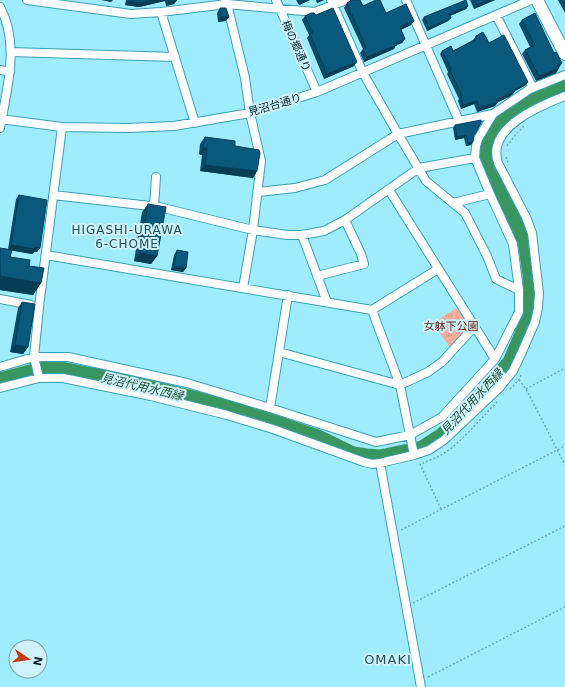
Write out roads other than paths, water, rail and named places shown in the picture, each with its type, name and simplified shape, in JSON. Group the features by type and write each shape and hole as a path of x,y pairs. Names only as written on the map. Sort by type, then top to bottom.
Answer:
{"highway":[{"path":"537,0 565,54"}],"street":[{"path":"27,0 131,14 161,12 226,2 315,12 332,2 346,0"},
{"name":"梅の郷通り","path":"276,0 317,92"},
{"path":"406,0 459,121"},
{"name":"見沼台通り","path":"1,119 62,127 128,128 174,126 250,113 317,92 531,0"},
{"path":"226,2 244,78 261,161 254,230 242,288"},
{"path":"332,2 363,73 426,181 464,213 487,256 496,279 520,290"},
{"path":"0,7 7,25 11,52 10,72 0,128"},
{"path":"161,12 195,123"},
{"path":"496,15 533,88"},
{"path":"11,52 175,57"},
{"path":"0,70 10,72"},
{"path":"258,192 295,188 325,180 398,134 493,114 533,88 565,76"},
{"path":"0,388 39,378 63,378 227,415 273,429 372,464 414,455 429,450 444,440 500,387 513,371 535,322 539,293 532,233 526,217 498,163 496,148 499,139 507,128 523,116 565,96"},
{"path":"0,366 68,357 187,383 376,442 410,436 442,417 495,359 519,312 520,290 513,244 475,158 478,139 493,114"},
{"path":"39,378 35,361 39,307 62,127"},
{"path":"53,195 154,206 254,230 287,235 302,235 324,231 345,220 419,168 475,158"},
{"path":"154,206 156,177"},
{"path":"389,190 495,359"},
{"path":"453,203 490,194"},
{"path":"317,276 364,264 361,254 345,220"},
{"path":"302,235 327,302"},
{"path":"46,255 372,310 438,269"},
{"path":"270,408 288,295"},
{"path":"0,299 39,307"},
{"path":"372,310 400,385 414,455"},
{"path":"279,352 400,385 428,372 442,362 474,327"},
{"path":"380,463 421,684"}],"waterway":[{"name":"見沼代用水西縁","path":"0,380 45,368 57,368 133,383 234,408 318,437 353,454 380,457 422,448 442,435 480,397 510,362 530,315 530,275 526,247 516,221 489,167 486,150 489,138 496,127 516,111 565,86"}],"district":[{"name":"HIGASHI-URAWA 6-CHOME","path":"127,237"},
{"name":"OMAKI","path":"388,659"}],"park label":[{"name":"女躰下公園","path":"451,326"}]}
